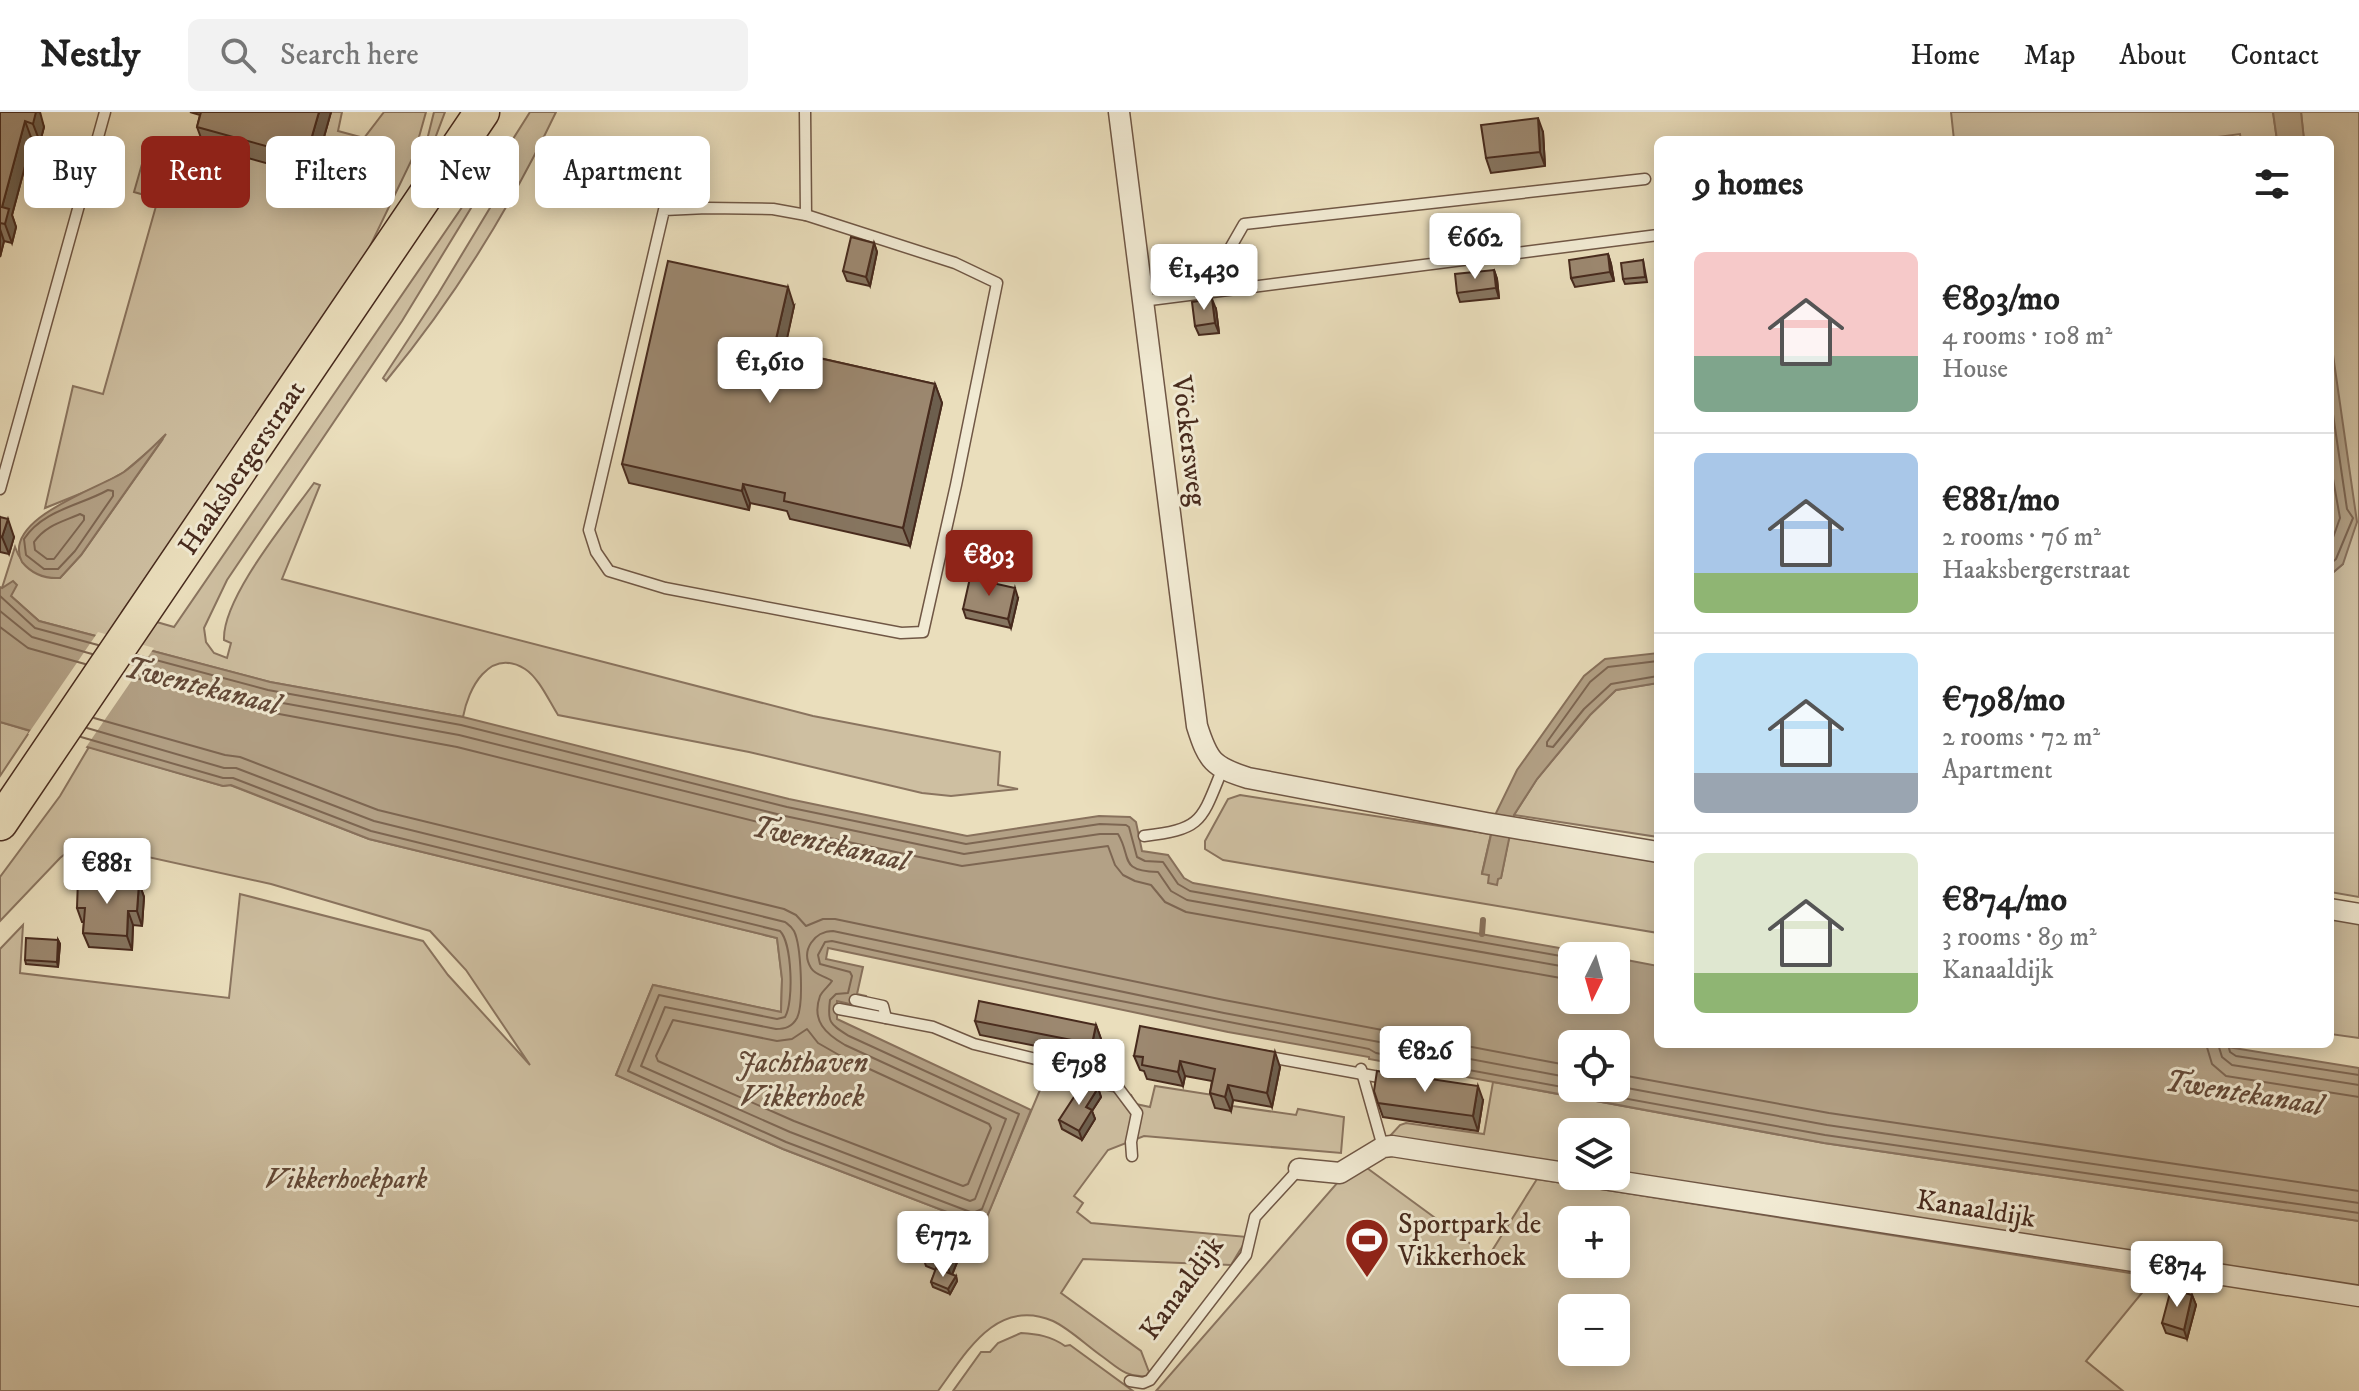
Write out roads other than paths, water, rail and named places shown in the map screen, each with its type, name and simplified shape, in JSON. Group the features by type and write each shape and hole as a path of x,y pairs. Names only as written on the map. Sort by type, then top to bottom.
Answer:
{"main road":[{"name":"Haaksbergerstraat","path":"0,823 482,112"}],"street":[{"name":"Vöckersweg","path":"1119,112 1197,726 1203,747 1222,770"},
{"path":"1222,770 1248,778 1486,823 1654,851"},
{"path":"2334,910 2359,914"},
{"path":"1383,1147 1558,1172"},
{"name":"Kanaaldijk","path":"1299,1169 1340,1173 1383,1147"},
{"name":"Kanaaldijk","path":"1630,1183 2359,1296"}],"lane":[{"path":"0,489 105,112"},
{"path":"805,112 806,215"},
{"path":"1205,292 1244,224 1645,179"},
{"path":"773,209 806,215 955,263 997,283 923,632 901,633 665,588 609,571 596,552 589,530 664,210 773,209"},
{"path":"1142,301 1654,236"},
{"path":"1144,836 1176,832 1194,824 1201,816 1222,770"},
{"path":"855,1000 883,1006 886,1018"},
{"path":"839,1009 933,1027 974,1044 1110,1077 1137,1113 1131,1142 1132,1156"},
{"path":"1253,1053 1402,1081"},
{"path":"1360,1071 1383,1147"},
{"name":"Kanaaldijk","path":"1130,1381 1143,1383 1150,1380 1246,1255 1255,1217 1299,1169"}],"water":[{"path":"2273,112 2301,112 2304,136 2276,136"},
{"path":"2334,362 2357,522 2343,564 2334,572"},
{"path":"166,434 81,555 60,578 39,575 22,562 19,546 25,532 38,519 75,496 124,472"},
{"path":"13,581 17,585 11,596 39,621 270,682 463,717 789,799 967,836 1099,816 1130,817 1136,822 1142,851 1168,855 1184,878 1193,883 1558,948 1558,1014 1630,1014 1630,961 1654,965 1654,1048 2234,1048 2359,1068 2359,1221 1824,1143 1602,1102 1630,1102 1630,1030 1558,1030 1558,1094 1228,1032 828,948 826,959 863,967 857,994 866,996 863,1007 837,1001 837,1019 1031,1110 987,1217 973,1222 783,1149 616,1075 653,985 781,1012 782,979 777,938 369,839 231,785 223,786 0,722 0,587"},
{"path":"1654,653 1654,684 1616,690 1590,715 1537,779 1514,815 1501,878 1497,885 1488,883 1489,875 1482,874 1496,813 1517,770 1584,676 1605,659"}],"waterway":[{"path":"1482,934 1483,920"}],"place":[{"name":"Sportpark de Vikkerhoek","path":"1367,1279"}],"water label":[{"name":"Twentekanaal","path":"202,687"},
{"name":"Twentekanaal","path":"830,845"},
{"name":"Jachthaven Vikkerhoek","path":"802,1080"},
{"name":"Twentekanaal","path":"2244,1094"}],"park label":[{"name":"Vikkerhoekpark","path":"346,1179"}]}
